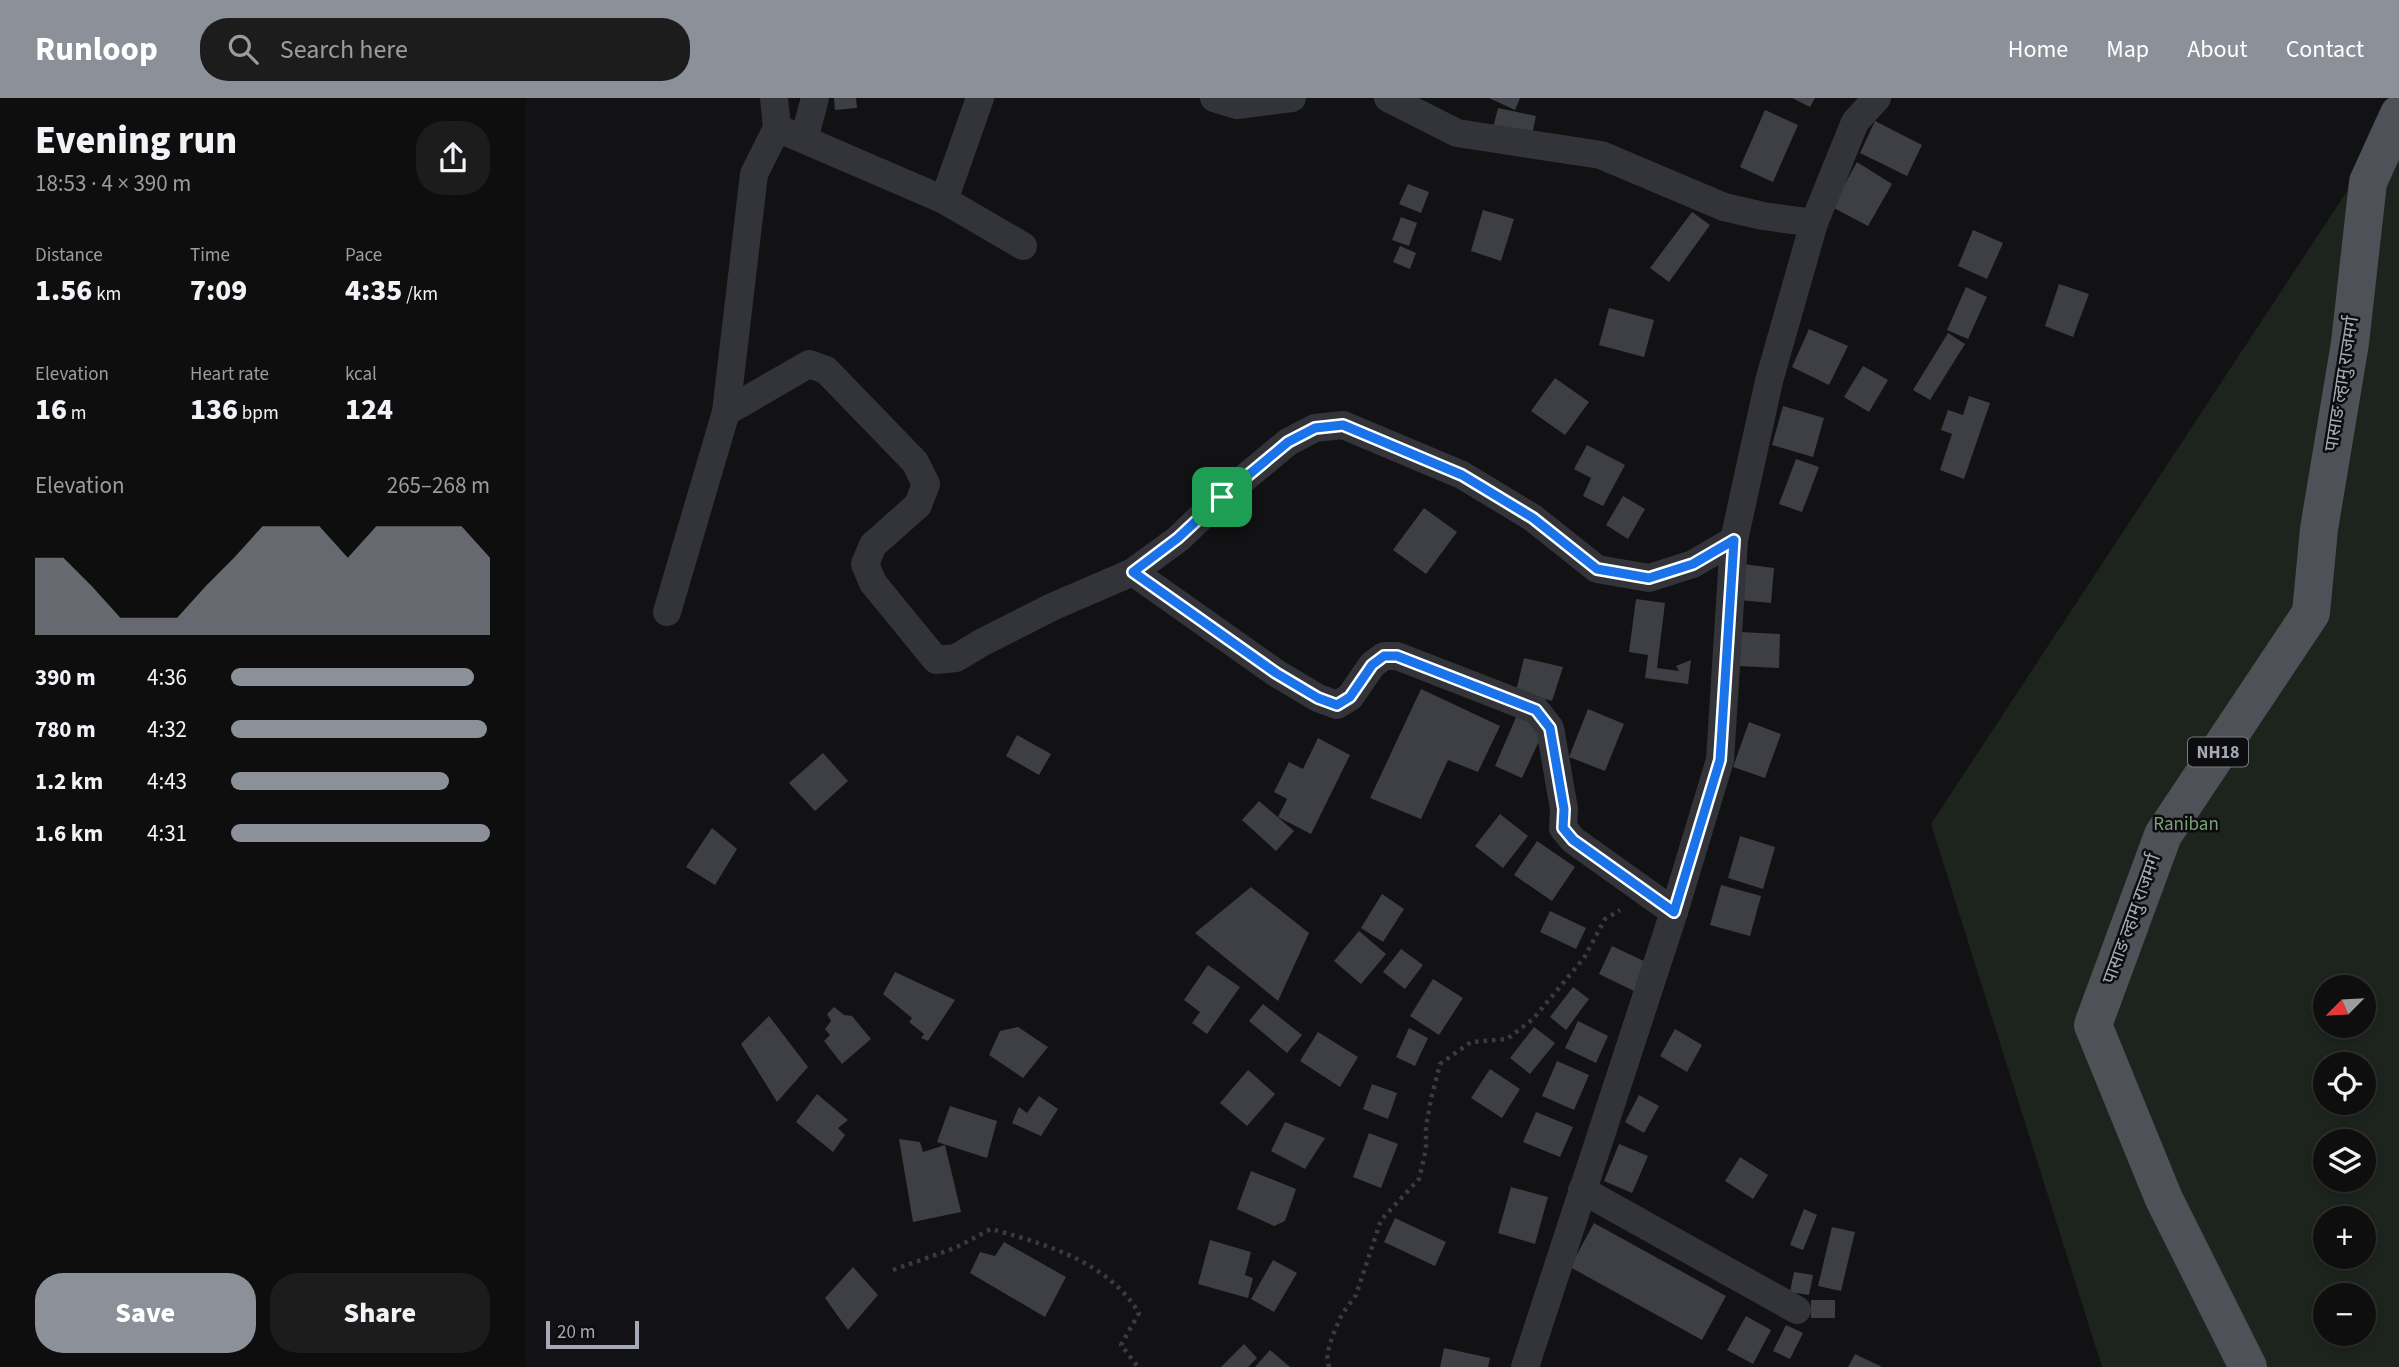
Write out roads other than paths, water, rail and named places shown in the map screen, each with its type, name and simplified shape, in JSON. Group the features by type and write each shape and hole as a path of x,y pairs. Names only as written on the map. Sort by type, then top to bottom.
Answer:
{"main road":[{"name":"पासाङ ल्हामु राजमर्ग","path":"2248,1367 2164,1199 2093,1025 2163,835 2311,613 2319,529 2350,343 2368,181 2399,114"}],"street":[{"path":"667,612 726,412 754,174 778,128 774,98"},
{"path":"804,139 815,98"},
{"path":"944,200 980,98"},
{"path":"1214,98 1237,105 1292,98"},
{"path":"1388,98 1457,132 1601,155 1724,207 1814,223"},
{"path":"1525,1367 1674,912 1720,760 1734,540 1769,382 1814,223 1855,122 1877,98"},
{"path":"778,128 944,200 1023,247"},
{"path":"726,412 809,364 826,369 915,462 926,484 918,505 873,545 865,564 873,583 936,660 957,658 1052,607 1133,572 1178,538 1288,442 1315,428 1343,425 1462,475 1533,518 1597,569 1649,578 1693,564 1734,540"},
{"path":"1133,572 1276,673 1318,698 1337,705 1350,697 1372,665 1384,656 1397,656 1536,710 1550,728 1564,809 1563,828 1573,840 1674,912"},
{"path":"1581,1190 1797,1310"}],"park label":[{"name":"Raniban","path":"2186,824"}]}
